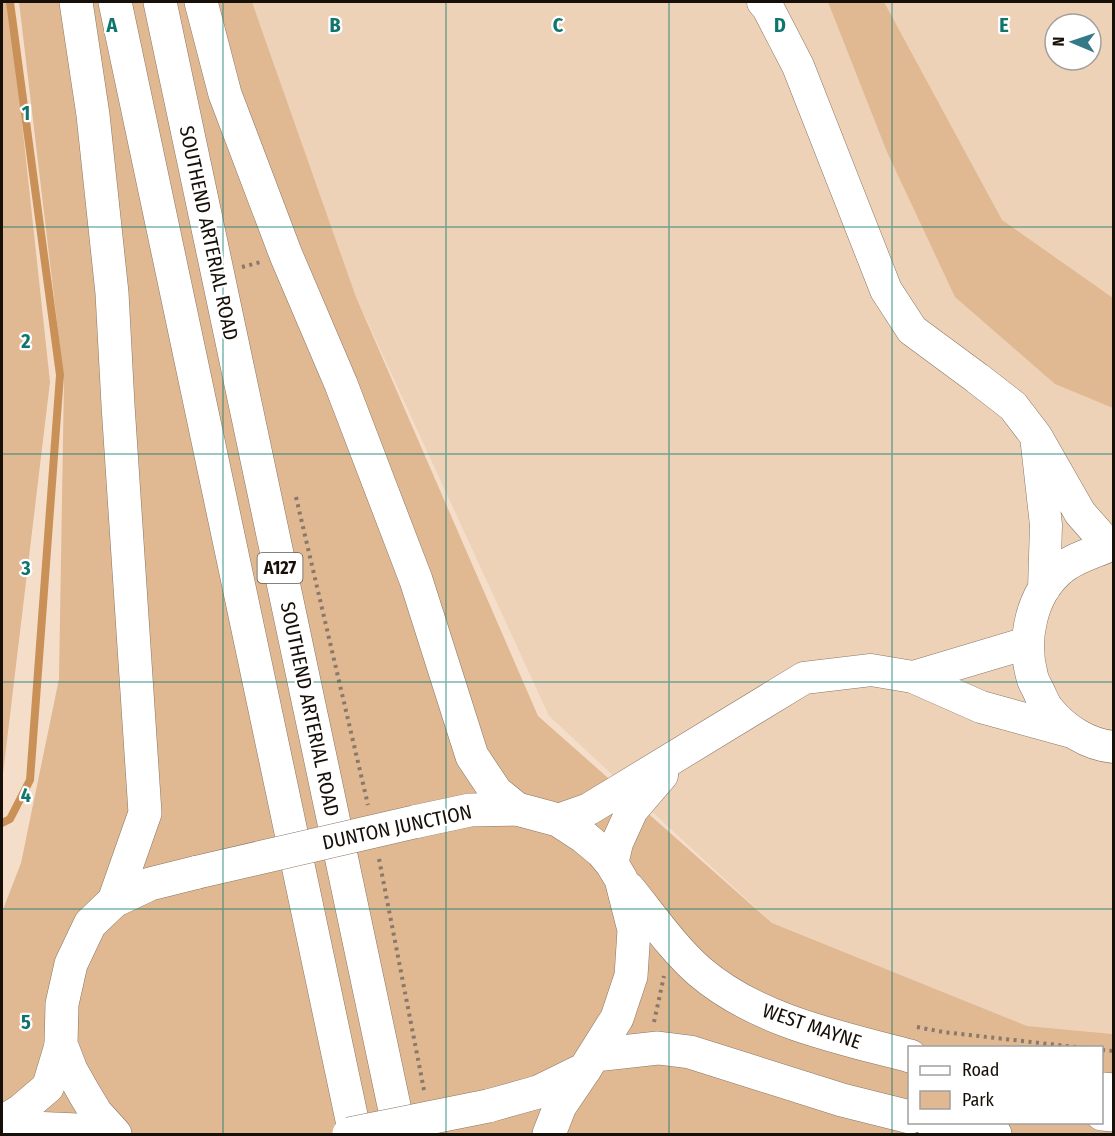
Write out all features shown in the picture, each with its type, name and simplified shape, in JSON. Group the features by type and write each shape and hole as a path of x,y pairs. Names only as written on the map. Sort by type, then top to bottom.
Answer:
{"main road":[{"path":"76,2 93,115 112,293 145,813 114,901"},
{"name":"A127","path":"115,2 355,1134"},
{"name":"SOUTHEND ARTERIAL ROAD","path":"160,2 400,1134"},
{"path":"201,2 225,94 286,255 341,384 412,569 472,756 496,792 517,809"},
{"name":"DUNTON JUNCTION","path":"113,1132 96,1113 84,1093 71,1070 61,1044 62,1004 71,964 90,924 114,901 150,884 470,810 517,809 558,820 602,852 616,872"},
{"path":"549,1134 560,1106 617,1018 631,976 634,930 616,872"},
{"name":"WEST MAYNE","path":"616,872 677,949 700,971 731,995 782,1019 840,1037 909,1041"},
{"path":"349,1134 488,1106 538,1092 590,1062 658,1048 690,1052 842,1100 908,1117"},
{"path":"938,1124 956,1129 995,1134"}],"street":[{"path":"763,2 798,66 885,290 912,330 1013,406 1036,436 1080,513 1112,546 1078,558 1060,569 1044,589 1034,610 1027,643 1032,677 1047,708 1072,732"},
{"path":"1036,436 1046,525 1044,589"},
{"path":"913,677 1027,643"},
{"path":"558,820 589,809 804,678 871,670 913,677 981,707 1072,732 1102,746 1113,747"},
{"path":"616,872 616,843 632,810 683,752"},
{"path":"2,1122 21,1110 48,1087 61,1044"},
{"path":"8,1134 43,1128 113,1132"}],"path":[{"path":"242,267 263,262"},
{"path":"294,486 369,808"},
{"path":"378,855 426,1100"},
{"path":"654,1021 666,966"},
{"path":"909,1041 943,1032 1075,1046"}],"shaded area":[{"path":"252,2 1113,2 1113,1034 1027,1026 772,923 549,716 356,297"}],"green space":[{"path":"2,2 9,2 50,382 2,782"},
{"path":"19,2 252,2 356,297 538,716 772,923 1027,1026 1113,1034 1113,1134 2,1134 2,912 21,863 59,679 64,381"},
{"path":"828,2 884,2 1002,220 1113,298 1113,408 1055,384 955,297 887,152"}],"waterway":[{"path":"2,823 10,819 30,780 60,375 10,2"}]}
